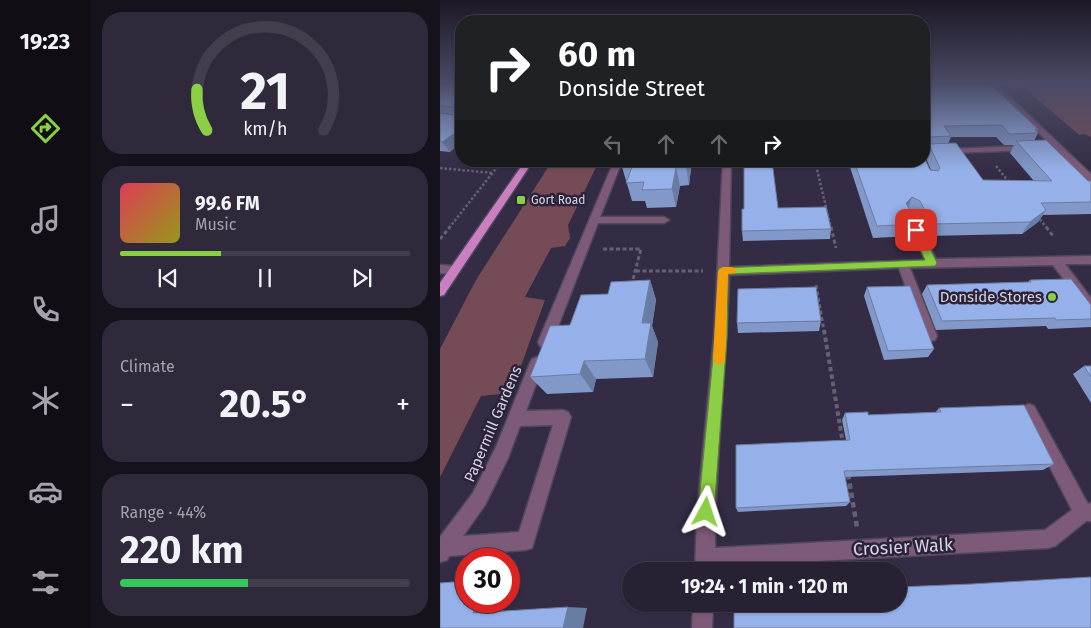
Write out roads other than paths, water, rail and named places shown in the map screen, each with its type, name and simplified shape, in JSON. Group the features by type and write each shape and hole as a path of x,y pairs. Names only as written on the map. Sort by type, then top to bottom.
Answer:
{"main road":[{"path":"440,292 525,167"}],"street":[{"path":"1019,112 1053,147 1091,178"},
{"path":"930,152 1039,148"},
{"name":"Papermill Gardens","path":"442,550 479,499 502,452 615,167"},
{"path":"705,562 706,512 721,337 726,167"},
{"path":"908,214 932,263"},
{"path":"593,220 664,220"},
{"path":"723,271 932,263 1091,260"},
{"path":"1056,261 1091,307"},
{"path":"903,264 930,336"},
{"path":"440,269 454,270"},
{"path":"1029,411 1087,513"},
{"path":"442,550 525,541 563,417 514,419"},
{"name":"Crosier Walk","path":"727,562 861,550 1048,540 1087,513"},
{"path":"702,628 703,612"}],"place":[{"name":"Gort Road","path":"521,200"},
{"name":"Donside Stores","path":"1052,297"}]}
